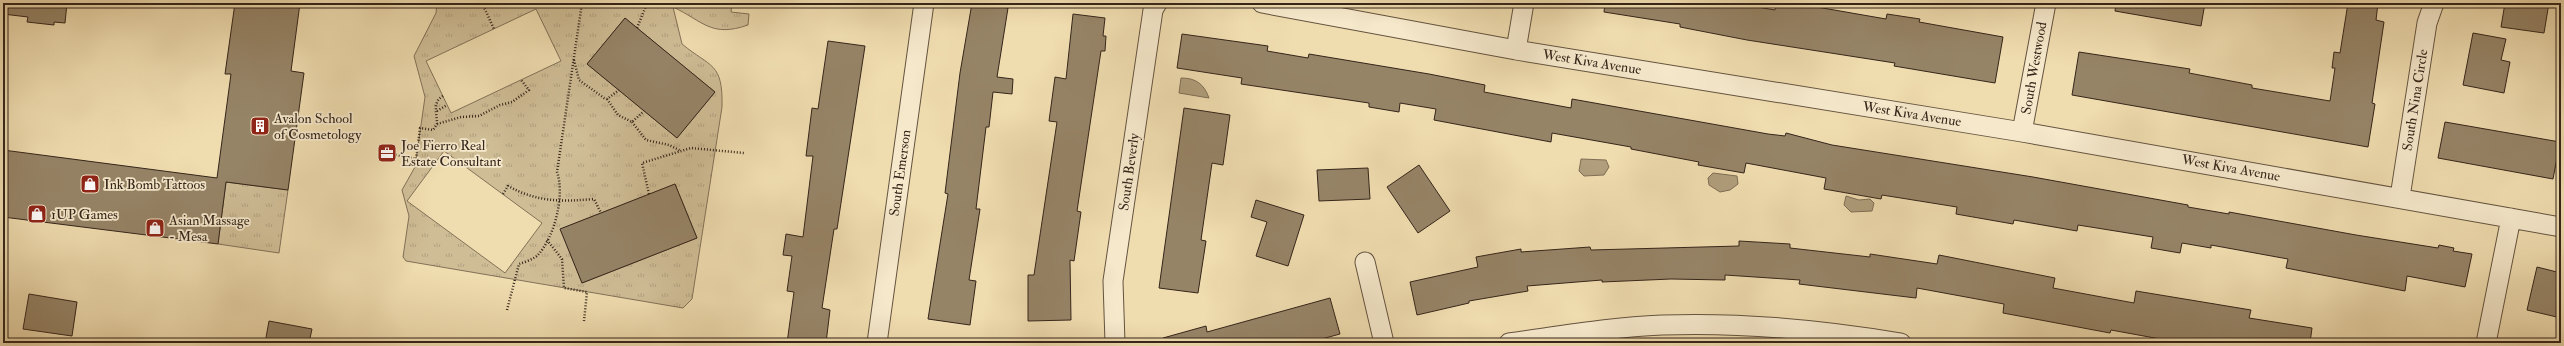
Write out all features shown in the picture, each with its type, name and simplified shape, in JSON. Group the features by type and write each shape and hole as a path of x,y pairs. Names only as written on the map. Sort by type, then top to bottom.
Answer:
{"street":[{"name":"South Emerson","path":"877,343 924,3"},
{"name":"South Beverly","path":"1115,343 1113,281 1153,10 1158,3"},
{"name":"West Kiva Avenue","path":"1262,3 1516,50 2022,132 2400,197 2561,227"},
{"path":"1516,50 1524,3"},
{"name":"South Westwood","path":"2022,132 2046,3"},
{"name":"South Nina Circle","path":"2400,197 2427,23 2434,3"},
{"path":"2486,343 2511,218"},
{"path":"1365,262 1384,343"},
{"path":"1509,343 1584,332 1662,325 1750,326 1843,333 1901,343"}],"path":[{"path":"482,3 494,29"},
{"path":"507,310 519,264 538,256 547,240 560,202 561,183 557,172 582,3"},
{"path":"637,28 646,6 644,3"},
{"path":"574,58 579,80 607,99 618,116 632,122 646,140 669,145 681,151"},
{"path":"437,124 461,117 479,116 500,105 512,102 529,90 521,80"},
{"path":"607,99 619,90"},
{"path":"387,153 416,158 420,128 433,130 437,124 437,111 435,106 438,98 443,96"},
{"path":"437,111 447,105"},
{"path":"632,122 644,111"},
{"path":"649,194 642,163 691,148 744,153"},
{"path":"502,194 508,186 524,195 560,202 594,199 601,213"},
{"path":"547,240 562,259 564,288 587,292 584,321"}],"green space":[{"path":"437,3 732,3 731,12 749,14 748,25 725,30 708,26 673,7 682,44 713,68 720,82 722,92 722,107 692,299 683,308 406,261 403,257 409,216 402,190 415,167 425,97 414,56 436,13","holes":["536,9 561,61 451,113 426,61","625,18 715,92 677,138 587,64","444,151 542,223 505,273 407,201","675,184 697,238 582,283 561,229"]},
{"path":"226,182 288,190 279,253 218,244"}],"shaded area":[{"path":"1181,78 1191,79 1199,83 1205,89 1209,98 1179,93"},
{"path":"1581,159 1606,160 1609,167 1604,175 1584,176 1579,171"},
{"path":"1713,173 1737,176 1738,184 1730,190 1720,192 1709,185 1708,178"},
{"path":"1846,196 1859,200 1870,199 1874,203 1872,211 1851,212 1844,205"}],"building":[{"path":"3,3 67,3 65,23 54,22 54,25 27,22 28,17 3,14"},
{"path":"235,3 300,3 291,71 304,73 288,190 226,182 218,244 3,217 3,150 217,178 231,74 225,74"},
{"path":"972,3 1008,8 997,77 1013,79 1012,94 993,92 989,127 986,127 976,209 980,209 969,280 976,281 970,325 928,319 948,194 945,193 960,73"},
{"path":"1605,3 1734,3 1775,10 1776,3 1794,3 1886,19 1887,14 1920,19 1919,22 2003,37 1995,83 1894,66 1895,63 1747,40 1680,27 1680,24 1604,12"},
{"path":"2116,3 2205,3 2201,26 2115,11"},
{"path":"2348,3 2378,3 2376,20 2384,22 2372,103 2375,104 2368,147 2072,95 2079,52 2190,69 2189,73 2252,85 2252,88 2330,101 2335,68 2332,68 2334,52 2340,53"},
{"path":"2505,3 2549,3 2544,33 2501,27"},
{"path":"1073,14 1105,18 1103,36 1106,36 1105,51 1101,51 1077,211 1081,212 1074,261 1070,260 1071,320 1028,321 1028,275 1034,275 1057,122 1049,121 1055,77 1066,79"},
{"path":"625,18 715,92 677,138 587,64"},
{"path":"2473,33 2506,39 2501,60 2510,62 2504,93 2463,85"},
{"path":"1182,34 1268,46 1267,51 1308,58 1309,54 1429,74 1485,85 1484,92 1571,108 1572,99 1768,134 1785,136 1786,133 1832,145 2033,177 2188,205 2188,207 2229,214 2229,212 2356,235 2438,248 2439,245 2454,248 2453,251 2472,254 2465,287 2407,276 2405,291 2286,268 2288,259 2211,245 2211,248 2182,243 2180,253 2151,248 2153,237 2078,225 2077,231 2014,220 2013,224 1956,214 1957,207 1882,195 1881,199 1824,189 1826,178 1746,163 1744,173 1698,165 1699,162 1631,149 1631,147 1552,133 1551,142 1434,120 1436,109 1400,103 1399,112 1369,107 1369,103 1241,84 1242,78 1177,68"},
{"path":"828,41 865,46 837,229 834,229 822,308 830,310 826,343 787,343 794,292 787,291 792,256 783,255 786,234 803,237 813,156 806,156 812,108 818,109"},
{"path":"1184,108 1230,115 1223,165 1212,163 1201,240 1206,241 1198,293 1159,288"},
{"path":"2445,122 2560,142 2553,179 2438,158"},
{"path":"1419,165 1450,211 1418,233 1387,187"},
{"path":"1368,168 1370,199 1319,201 1317,170"},
{"path":"675,184 697,238 582,283 560,229"},
{"path":"1256,200 1304,215 1288,266 1256,256 1267,222 1251,217"},
{"path":"1739,241 1790,244 1790,248 1870,257 1870,254 1937,264 1939,255 2055,278 2053,288 2134,303 2136,291 2251,310 2249,318 2312,328 2310,343 2182,343 2111,330 2110,333 2003,313 2004,304 1917,288 1916,298 1799,284 1800,280 1725,275 1725,280 1671,279 1602,282 1602,280 1527,286 1528,291 1469,301 1469,303 1417,315 1410,282 1478,267 1476,257 1521,249 1521,252 1590,247 1591,250 1739,246"},
{"path":"2537,267 2561,273 2561,318 2527,310"},
{"path":"29,294 77,302 72,336 23,329"},
{"path":"1330,298 1340,334 1307,343 1163,343 1163,338 1206,326 1207,332"},
{"path":"269,321 312,329 309,343 265,343"}],"place":[{"name":"Avalon School of Cosmetology","path":"260,126"},
{"name":"Joe Fierro Real Estate Consultant","path":"387,153"},
{"name":"Ink Bomb Tattoos","path":"90,184"},
{"name":"1UP Games","path":"37,214"},
{"name":"Asian Massage - Mesa","path":"155,228"}]}
